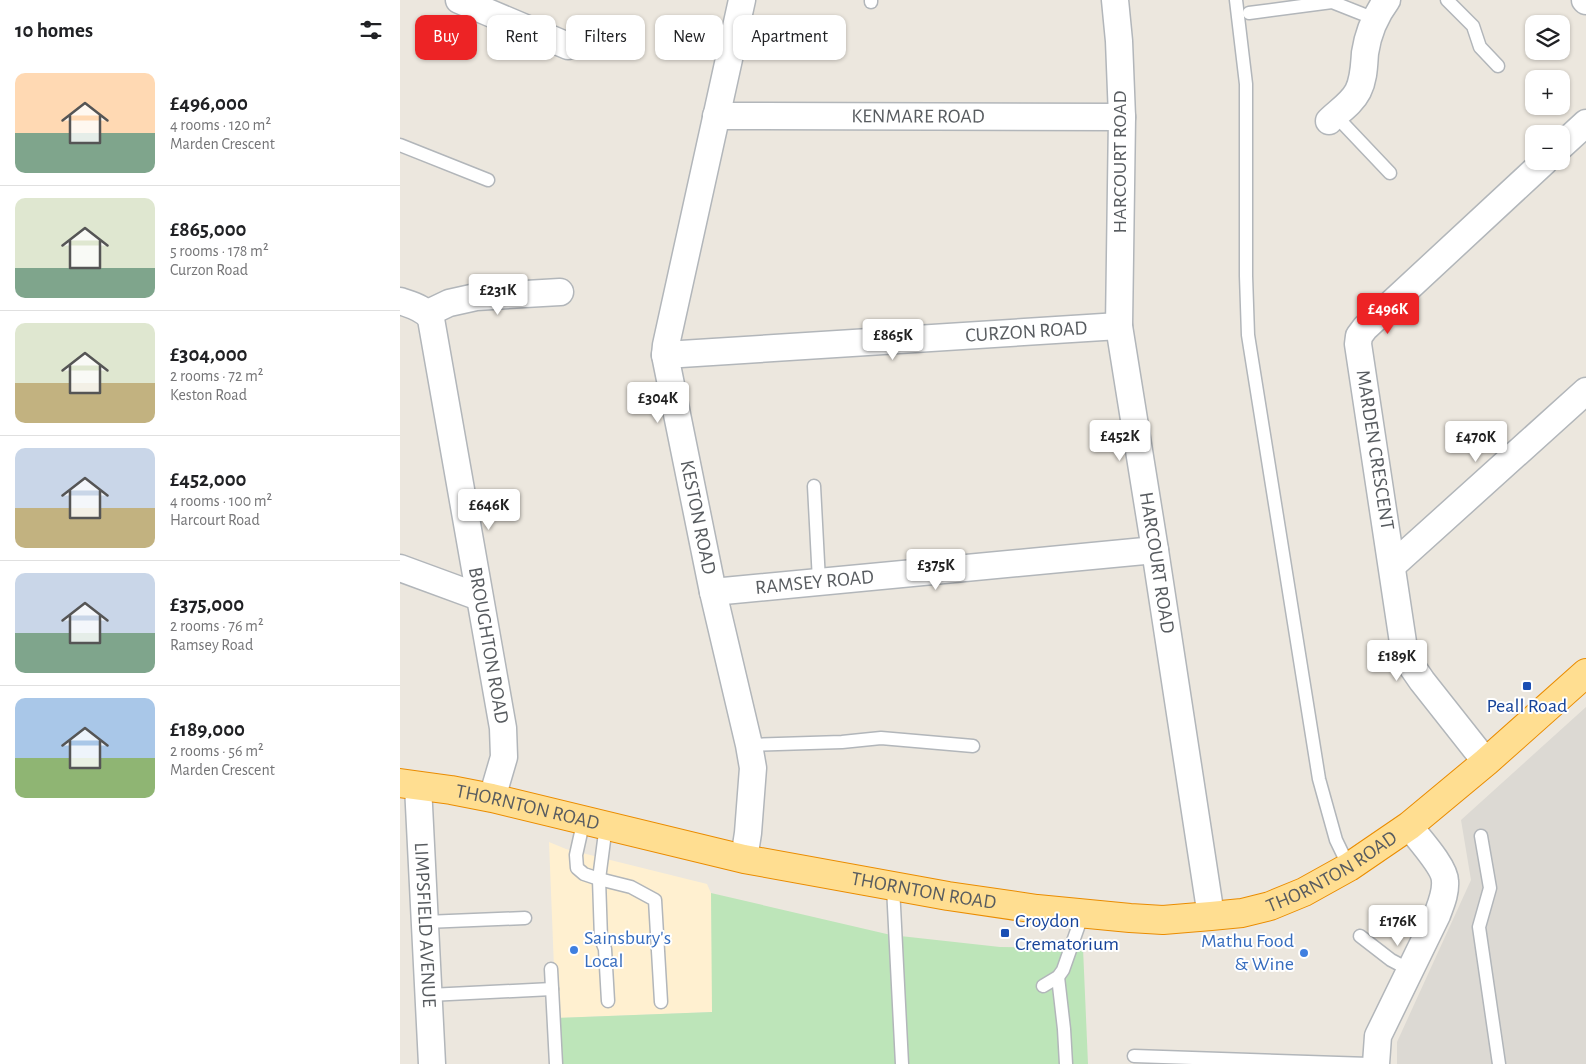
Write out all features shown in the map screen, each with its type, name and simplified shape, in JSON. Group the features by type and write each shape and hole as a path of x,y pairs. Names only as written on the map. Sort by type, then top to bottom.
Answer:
{"highway":[{"name":"THORNTON ROAD","path":"409,785 492,798 744,858 893,887 1020,906 1084,913 1163,920 1211,916 1242,913 1270,906 1304,892 1349,866 1408,826 1486,762 1586,673"}],"street":[{"path":"459,0 566,45"},
{"name":"KESTON ROAD","path":"742,0 665,355 753,768 744,858"},
{"name":"HARCOURT ROAD","path":"1115,0 1119,41 1122,116 1119,326 1211,916"},
{"path":"1332,118 1349,102 1358,90 1364,72 1365,52 1369,36 1381,9"},
{"name":"KENMARE ROAD","path":"716,116 1122,116"},
{"path":"1570,138 1586,123"},
{"name":"MARDEN CRESCENT","path":"1486,762 1422,681 1407,658 1402,640 1393,565 1358,344 1359,336 1365,328 1535,170"},
{"path":"400,301 428,313 449,303 476,297 560,292"},
{"name":"BROUGHTON ROAD","path":"428,313 431,319 451,429 504,739 504,758 492,798"},
{"name":"CURZON ROAD","path":"665,355 1119,326"},
{"path":"1393,565 1586,391"},
{"name":"RAMSEY ROAD","path":"714,592 1155,550"},
{"path":"400,568 479,597"},
{"name":"LIMPSFIELD AVENUE","path":"409,785 425,922 432,1064"},
{"path":"1376,1064 1378,1036 1444,896 1445,878 1442,870 1408,826"}],"lane":[{"path":"1236,0 1246,84 1246,276 1248,335 1319,779 1336,840 1349,866"},
{"path":"1447,0 1473,26 1480,47 1498,66"},
{"path":"1249,13 1332,2 1381,9"},
{"path":"1332,118 1390,173"},
{"path":"400,145 488,180"},
{"path":"814,486 819,581"},
{"path":"749,745 842,742 881,738 973,746"},
{"path":"595,822 601,939 605,949 608,1001"},
{"path":"595,822 576,855 577,868 584,874 631,887 655,900 661,1002"},
{"path":"1481,836 1490,888 1479,927 1499,1064"},
{"path":"893,887 902,1064"},
{"path":"1043,986 1058,977 1063,970 1084,913"},
{"path":"425,922 525,918"},
{"path":"1360,936 1391,960 1410,970"},
{"path":"551,969 556,1064"},
{"path":"1058,977 1066,1064"},
{"path":"429,995 552,989"},
{"path":"1134,1056 1369,1064"}],"shaded area":[{"path":"1586,707 1586,1064 1397,1064 1397,1042 1471,880 1461,820"},
{"path":"549,842 566,849 707,884 711,893 713,1012 556,1018"}],"green space":[{"path":"711,893 891,935 1000,947 1083,948 1088,1064 559,1064 556,1018 712,1012"}],"place":[{"name":"Peall Road","path":"1527,686"},
{"name":"Croydon Crematorium","path":"1005,933"},
{"name":"Sainsbury's Local","path":"574,950"},
{"name":"Mathu Food & Wine","path":"1304,953"}]}
